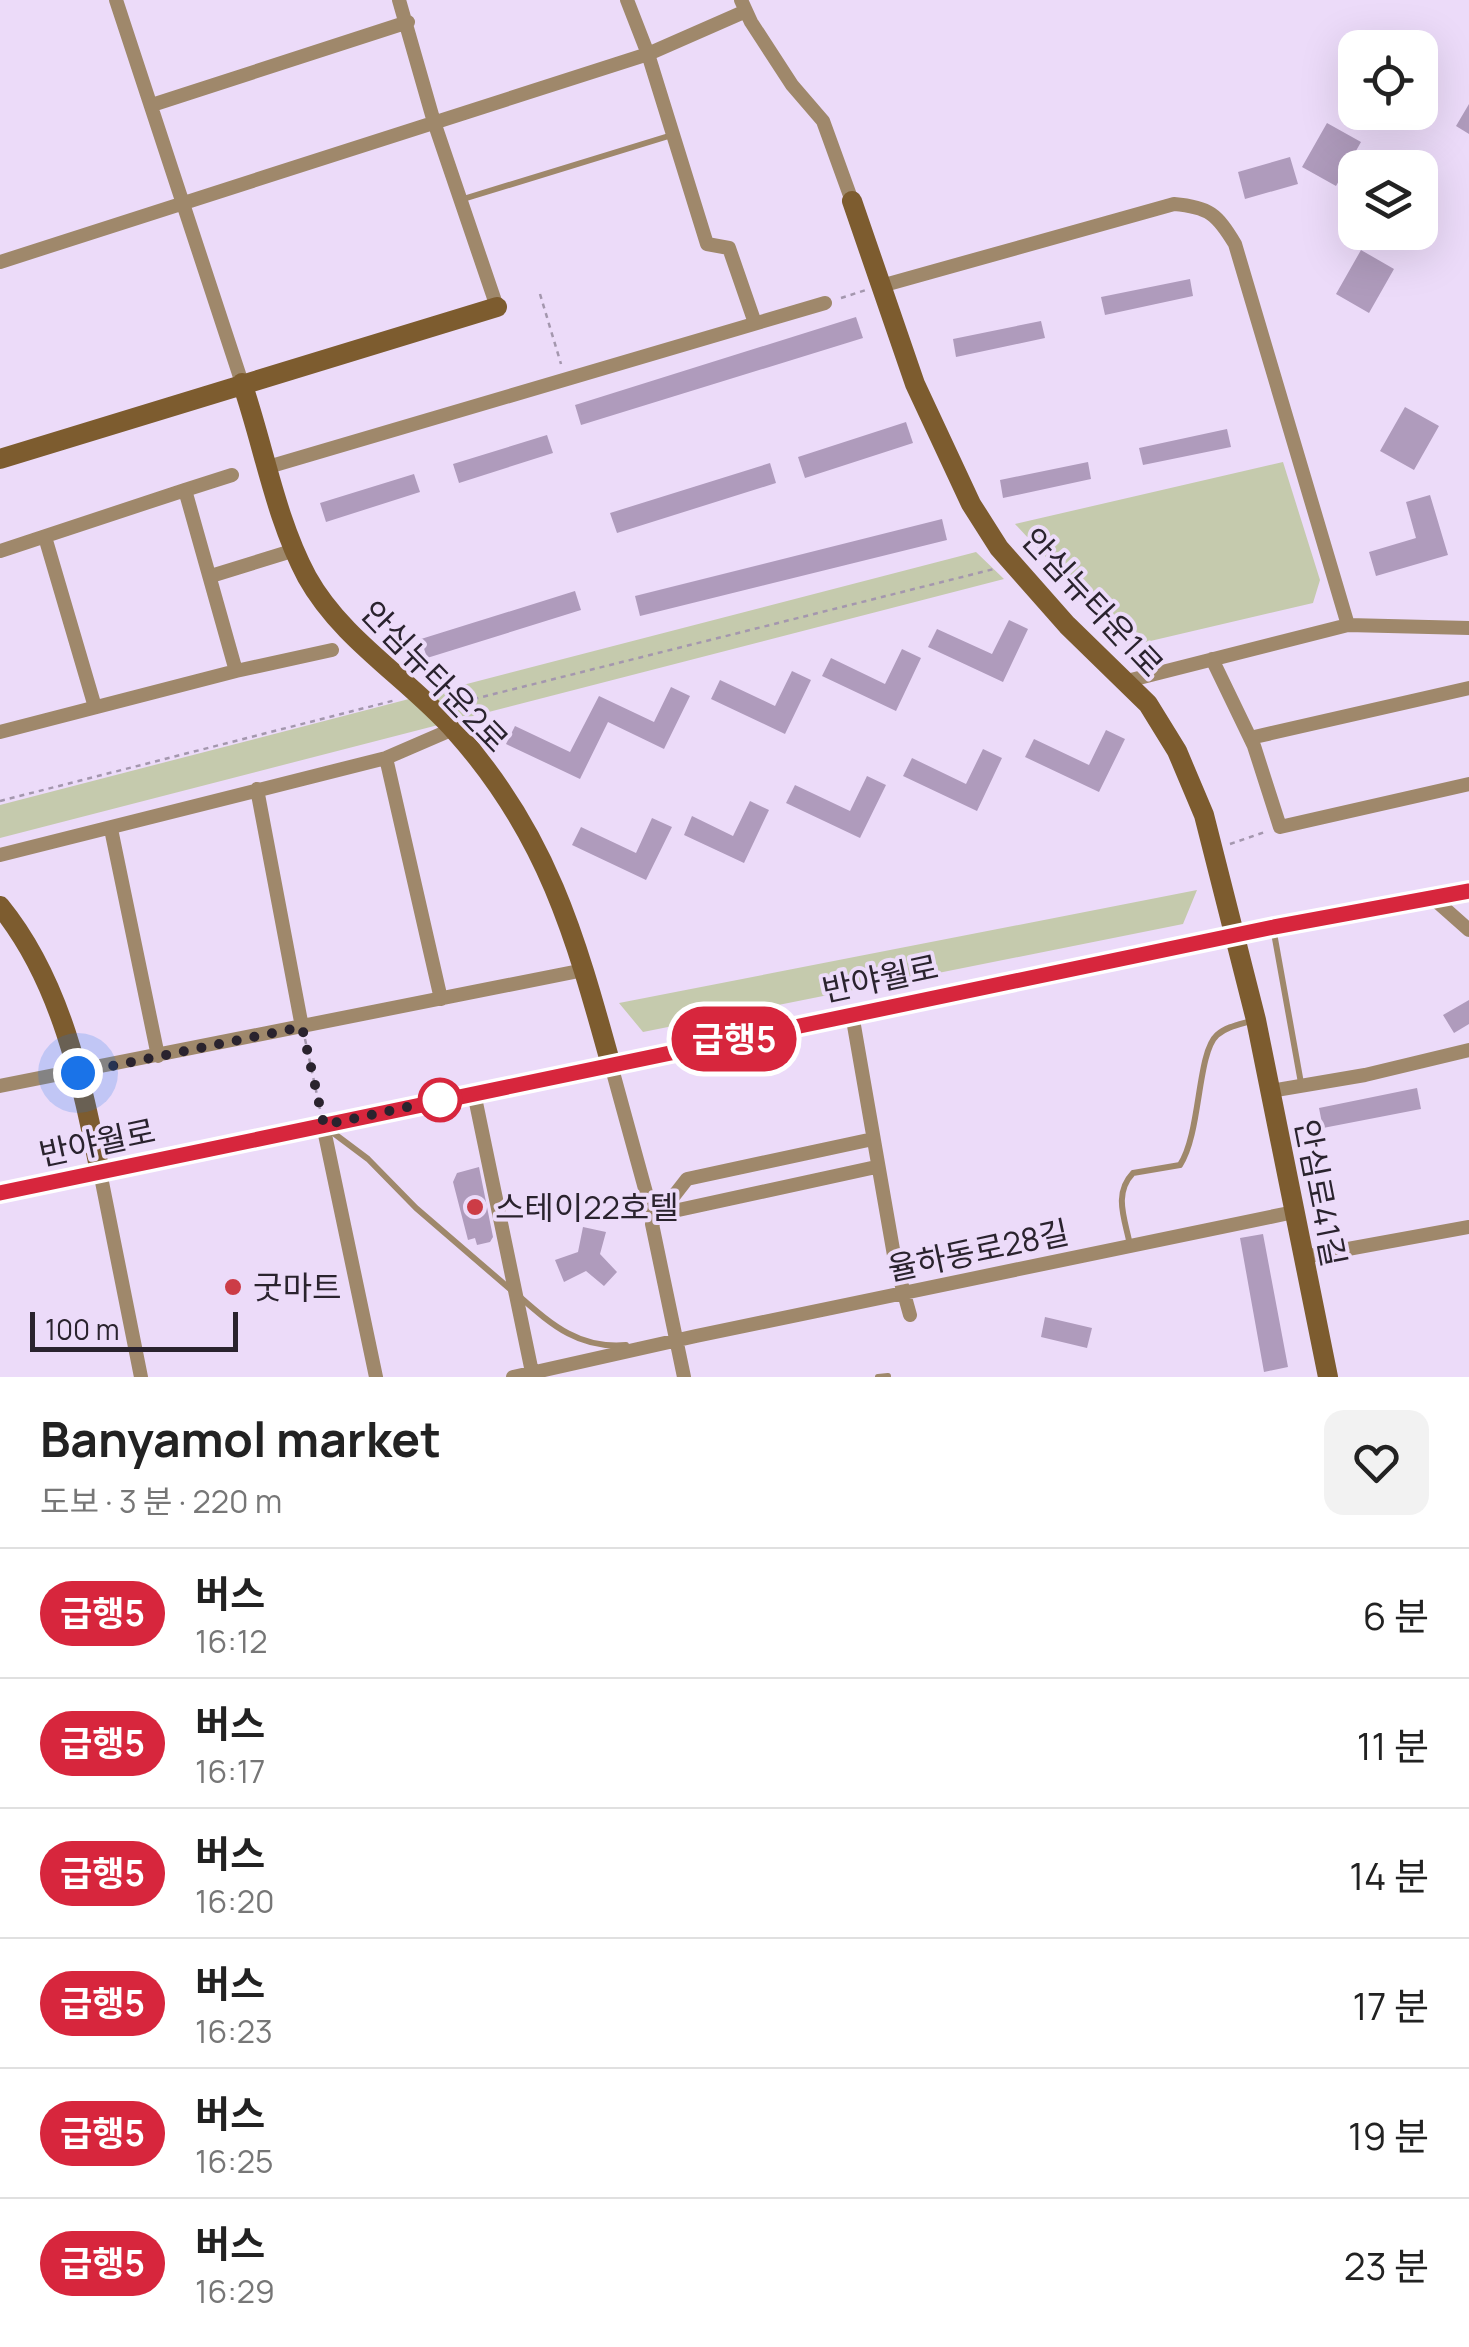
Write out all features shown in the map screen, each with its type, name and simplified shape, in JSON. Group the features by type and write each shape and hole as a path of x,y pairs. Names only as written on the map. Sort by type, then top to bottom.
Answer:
{"street":[{"path":"116,0 242,383"},
{"path":"0,459 496,307 434,122 400,0"},
{"path":"627,0 648,54 707,244 729,248 755,323"},
{"path":"0,262 648,54 744,6 792,84 823,121 852,201"},
{"path":"152,105 408,22"},
{"name":"안심뉴타운1로","path":"852,201 916,384 971,504 1014,564 1067,625 1148,704 1177,751 1204,815 1233,936"},
{"path":"881,286 1174,204 1201,206 1221,221 1235,244 1348,625"},
{"path":"268,467 825,303"},
{"name":"안심뉴타운2로","path":"242,383 294,550 309,580 344,626 453,729 507,799 539,850 566,914 611,1065"},
{"path":"0,551 232,475"},
{"path":"185,490 236,671"},
{"path":"45,538 95,706"},
{"path":"211,576 294,550"},
{"path":"1127,681 1348,625 1469,628"},
{"path":"0,732 332,650"},
{"path":"1212,659 1250,738 1280,827 1469,784"},
{"path":"1250,738 1469,688"},
{"path":"0,855 386,758 453,729"},
{"path":"386,758 441,999"},
{"path":"257,789 302,1027"},
{"path":"111,829 158,1056"},
{"name":"반야월로","path":"0,1193 1274,927 1469,891"},
{"path":"1434,899 1469,930"},
{"path":"0,906 20,930 46,978 78,1073 141,1377"},
{"name":"안심로41길","path":"1233,936 1256,1020 1328,1377"},
{"path":"0,1086 584,970"},
{"path":"852,1014 894,1262 910,1315"},
{"path":"1270,1091 1469,1050"},
{"path":"611,1065 656,1218 684,1377"},
{"path":"474,1093 532,1375"},
{"path":"324,1125 376,1377"},
{"path":"656,1218 687,1179 873,1139"},
{"path":"656,1218 876,1168"},
{"name":"율하동로28길","path":"514,1377 1294,1212"},
{"path":"1304,1257 1469,1227"}],"lane":[{"path":"460,200 673,135"},
{"path":"1274,927 1302,1086"},
{"path":"1130,1246 1122,1187 1133,1172 1180,1164 1186,1156 1200,1098 1208,1047 1226,1029 1256,1020"},
{"path":"324,1125 368,1159 416,1208 516,1294"},
{"name":"율하동로28길","path":"516,1294 572,1338 608,1346 675,1341"},
{"path":"878,1377 888,1376"}],"path":[{"path":"825,303 881,286"},
{"path":"540,294 565,379"},
{"path":"448,706 1014,564"},
{"path":"0,801 401,698"},
{"path":"1212,850 1280,827"},
{"path":"302,1027 324,1125"}],"green space":[{"path":"1283,462 1320,580 1313,603 1129,646 1015,524"},
{"path":"976,552 1004,579 0,838 0,805"},
{"path":"1197,890 1183,924 643,1032 619,1003"}],"building":[{"path":"1469,104 1469,134 1456,126"},
{"path":"1327,123 1361,142 1356,150 1338,150 1336,186 1302,167"},
{"path":"1290,157 1298,184 1245,199 1238,172"},
{"path":"1361,250 1394,269 1369,313 1336,294"},
{"path":"1190,279 1193,296 1105,315 1101,297"},
{"path":"856,317 863,338 581,425 575,405"},
{"path":"1041,321 1045,338 956,357 953,339"},
{"path":"1405,407 1439,426 1414,470 1380,451"},
{"path":"906,422 913,443 805,478 798,457"},
{"path":"1227,429 1231,447 1143,465 1139,448"},
{"path":"547,435 553,453 459,483 453,464"},
{"path":"1088,462 1091,479 1003,498 1000,480"},
{"path":"770,463 776,483 617,533 610,513"},
{"path":"414,474 420,492 326,522 320,503"},
{"path":"1430,495 1448,555 1376,576 1369,552 1416,538 1406,502"},
{"path":"942,519 947,540 640,616 635,596"},
{"path":"575,591 581,610 427,658 421,639"},
{"path":"1009,620 1028,629 1003,682 928,647 937,629 992,654"},
{"path":"902,649 921,658 896,711 822,676 831,658 885,684"},
{"path":"792,671 811,680 785,734 711,699 720,680 775,706"},
{"path":"671,687 690,696 664,749 608,722 580,779 506,744 515,726 570,752 599,696 654,722"},
{"path":"1106,730 1125,739 1099,792 1025,757 1034,739 1089,765"},
{"path":"983,749 1002,758 977,811 903,776 912,758 966,784"},
{"path":"867,776 886,785 860,838 786,803 795,785 850,811"},
{"path":"750,801 769,810 744,863 684,835 692,816 733,836"},
{"path":"652,818 672,827 646,880 572,845 581,827 636,853"},
{"path":"1469,1000 1469,1024 1454,1033 1443,1015"},
{"path":"1417,1088 1421,1109 1323,1128 1319,1108"},
{"name":"스테이22호텔","path":"479,1167 493,1237 490,1242 477,1245 475,1238 468,1240 453,1182 457,1173"},
{"path":"583,1227 606,1232 600,1254 617,1272 604,1286 586,1271 564,1282 555,1260 578,1252"},
{"path":"1263,1234 1288,1367 1264,1372 1240,1238"},
{"path":"1045,1317 1092,1328 1087,1348 1041,1337"}],"bus line":[{"name":"급행5","path":"0,1193 1274,927 1469,891"}],"place":[{"name":"스테이22호텔","path":"475,1207"},
{"name":"굿마트","path":"233,1287"}],"route":[{"path":"78,1073 302,1027 324,1125 440,1100"}]}
